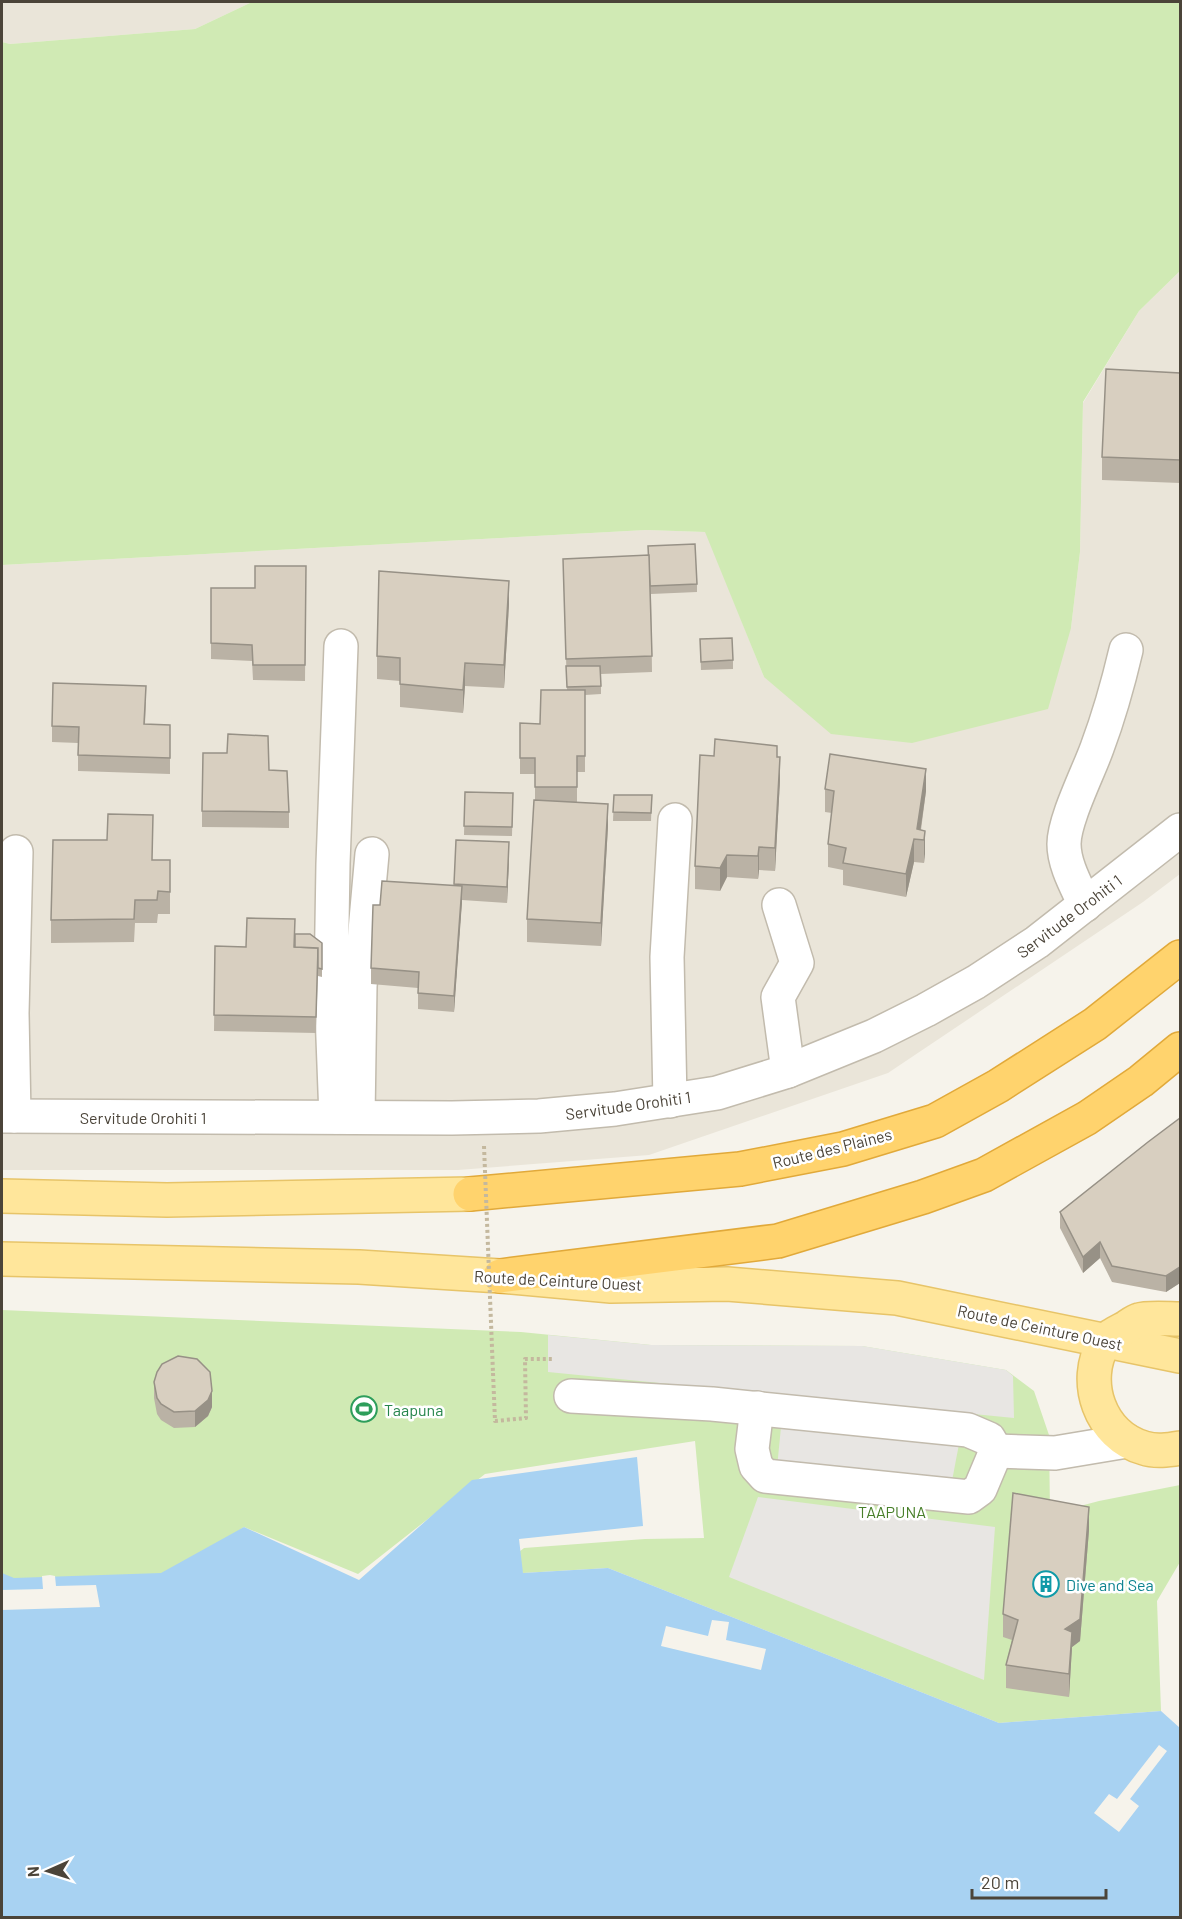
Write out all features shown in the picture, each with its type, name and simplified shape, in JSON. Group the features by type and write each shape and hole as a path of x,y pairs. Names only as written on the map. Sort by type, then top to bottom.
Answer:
{"highway":[{"path":"1076,1036 1180,944"},
{"name":"Route des Plaines","path":"470,1194 740,1169 843,1149 935,1121 998,1086 1095,1024 1180,957"},
{"path":"500,1276 778,1240 923,1197 984,1175 1087,1118 1142,1081 1180,1049"}],"main road":[{"path":"2,1196 167,1200 470,1194"},
{"name":"Route de Ceinture Ouest","path":"2,1259 359,1268 500,1276 611,1286 727,1284 897,1298 1180,1356"},
{"path":"1180,1320 1139,1320 1105,1341 1095,1368 1095,1398 1105,1419 1115,1432 1127,1441 1143,1448 1159,1451 1180,1448"}],"street":[{"path":"341,646 331,986 347,1117"},
{"path":"1085,905 1068,865 1064,846 1065,831 1098,748 1126,650"},
{"path":"670,1101 667,957 675,820"},
{"name":"Servitude Orohiti 1","path":"8,1116 539,1116 615,1109 717,1093 788,1071 874,1036 976,982 1037,942 1180,830"},
{"path":"8,1116 16,852"},
{"path":"347,1117 372,854"},
{"path":"779,905 797,963 778,997 788,1071"},
{"path":"571,1396 757,1408 968,1430 989,1438 996,1451"},
{"path":"757,1408 752,1449 756,1466 765,1476 969,1497 980,1489 996,1451"},
{"path":"996,1451 1055,1454 1127,1441"}],"path":[{"path":"484,1146 495,1421 526,1418 525,1359 560,1359"}],"shaded area":[{"path":"2,2 252,2 195,29 10,44 2,42"},
{"path":"1180,271 1180,874 1143,902 888,1073 649,1155 458,1170 2,1170 2,565 646,530 706,532 764,677 1071,628 1080,552 1083,403 1139,311"},
{"path":"548,1335 651,1345 862,1346 1006,1370 1013,1376 1014,1418 548,1372"},
{"path":"781,1427 959,1444 951,1486 777,1468"},
{"path":"758,1497 995,1527 984,1680 729,1577"}],"green space":[{"path":"252,2 1180,2 1180,271 1139,311 1083,402 1080,552 1071,628 1048,709 912,743 831,734 764,677 705,532 646,530 2,565 2,42 10,44 195,29"},
{"name":"TAAPUNA","path":"2,1310 521,1332 651,1345 862,1346 1006,1370 1034,1391 1049,1435 1050,1514 1099,1501 1180,1485 1180,1562 1157,1601 1161,1711 999,1723 608,1568 523,1573 515,1555 524,1548 645,1539 704,1538 695,1441 485,1474 358,1574 244,1527 160,1584 2,1617"}],"water":[{"path":"637,1457 643,1526 519,1539 523,1573 608,1568 999,1723 1161,1711 1180,1728 1180,1917 2,1917 2,1573 14,1578 161,1573 244,1527 359,1580 472,1480"}],"pier":[{"path":"42,1576 55,1576 56,1586 96,1585 100,1607 2,1610 2,1590 43,1589"},
{"path":"712,1620 729,1622 726,1640 766,1649 761,1670 661,1646 666,1626 708,1636"},
{"path":"1159,1745 1167,1751 1130,1799 1139,1806 1119,1832 1094,1813 1109,1794 1117,1799"}],"building":[{"path":"1106,369 1180,373 1180,460 1102,457"},
{"path":"695,544 697,584 650,586 648,546"},
{"path":"649,555 652,656 566,659 563,559"},
{"path":"255,566 306,566 305,665 253,665 252,645 211,643 211,588 255,588"},
{"path":"379,571 509,581 504,665 465,663 463,690 400,684 400,658 377,656"},
{"path":"732,638 733,660 701,662 700,639"},
{"path":"566,666 600,666 601,686 567,687"},
{"path":"53,683 146,686 144,724 170,725 170,758 78,755 79,727 52,726"},
{"path":"541,690 585,690 585,756 577,756 577,787 535,787 535,758 520,758 520,723 540,724"},
{"path":"228,734 268,736 269,770 287,771 289,812 202,811 203,753 227,753"},
{"path":"715,739 777,746 777,757 780,757 775,848 759,847 758,856 727,855 720,868 695,866 700,755 714,756"},
{"path":"830,754 926,769 917,829 925,831 924,840 914,839 906,874 843,863 846,848 828,844 834,791 825,789"},
{"path":"465,792 513,793 512,827 464,826"},
{"path":"614,795 652,795 651,813 613,812"},
{"path":"534,800 608,804 601,923 527,919"},
{"path":"108,814 153,815 152,860 170,860 170,892 158,891 157,900 135,900 134,919 51,920 53,840 107,840"},
{"path":"456,840 509,842 507,887 454,884"},
{"path":"382,881 462,886 454,996 418,993 419,972 371,968 373,905 380,905"},
{"path":"247,918 295,919 294,947 318,948 316,1017 214,1015 215,946 246,947"},
{"path":"295,934 310,934 322,943 322,969 318,968 318,948 295,947"},
{"path":"1180,1118 1180,1267 1166,1276 1112,1266 1100,1242 1083,1257 1060,1212"},
{"path":"178,1356 197,1359 210,1372 212,1391 208,1400 195,1411 174,1412 161,1404 157,1398 154,1382 157,1372 162,1364"},
{"name":"Dive and Sea","path":"1013,1493 1089,1507 1080,1619 1065,1629 1072,1632 1069,1674 1006,1665 1018,1620 1003,1614"}],"place":[{"name":"Taapuna","path":"364,1409"},
{"name":"Dive and Sea","path":"1046,1584"}]}
